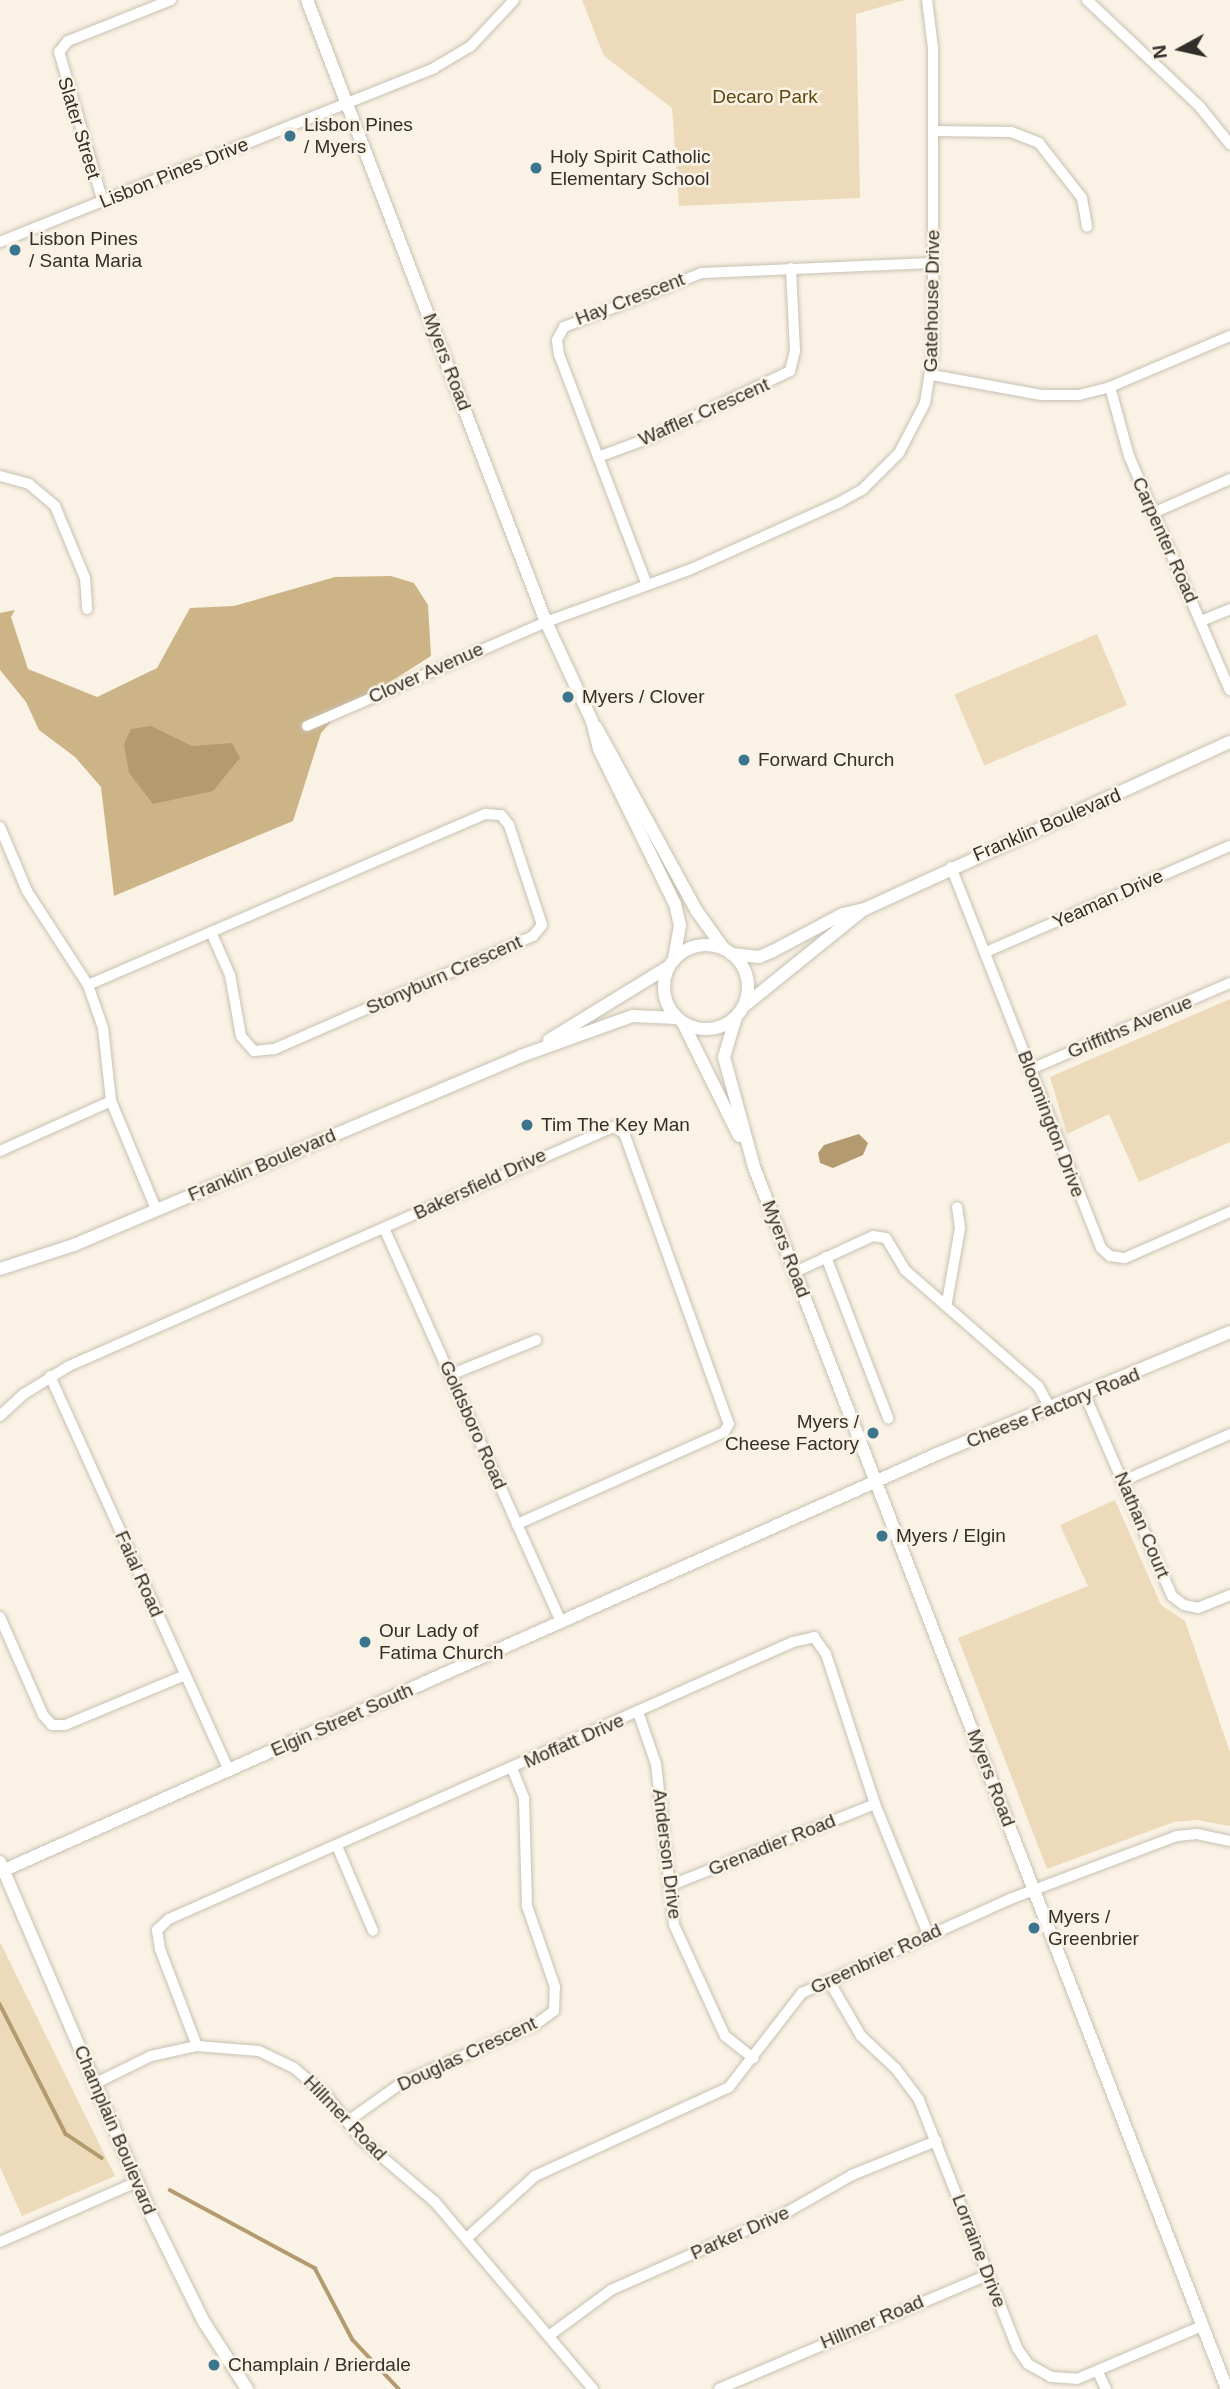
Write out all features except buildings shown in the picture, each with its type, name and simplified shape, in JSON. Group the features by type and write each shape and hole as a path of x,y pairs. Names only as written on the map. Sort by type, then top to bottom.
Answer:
{"main road":[{"name":"Myers Road","path":"307,0 547,622 592,721 600,750 675,904 680,925 671,963"},
{"name":"Myers Road","path":"592,721 609,745 696,910 727,951"},
{"name":"Franklin Boulevard","path":"744,1006 865,909 951,867 1230,742"},
{"name":"Franklin Boulevard","path":"727,951 765,955 843,914 865,909"},
{"path":"697,946 727,951 747,978 744,1006 736,1017 716,1028 680,1021 664,994 671,963 697,946"},
{"name":"Franklin Boulevard","path":"521,1056 671,963"},
{"name":"Franklin Boulevard","path":"0,1269 49,1255 521,1056 632,1016 680,1021"},
{"name":"Myers Road","path":"736,1017 724,1058 754,1167"},
{"name":"Myers Road","path":"680,1021 754,1167 1227,2389"},
{"name":"Cheese Factory Road","path":"876,1484 1230,1332"},
{"name":"Elgin Street South","path":"1,1868 229,1771 876,1484"},
{"name":"Champlain Boulevard","path":"1,1868 136,2182 204,2322 247,2389"}],"street":[{"name":"Slater Street","path":"103,202 59,52 68,41 171,0"},
{"path":"347,103 450,61 481,37 514,0"},
{"name":"Gatehouse Drive","path":"547,622 720,556 863,489 899,453 914,430 932,375 933,131 927,0"},
{"path":"1087,0 1200,107 1230,144"},
{"name":"Lisbon Pines Drive","path":"0,242 347,103"},
{"path":"933,131 1011,132 1039,144 1082,198 1087,227"},
{"name":"Hay Crescent","path":"647,585 559,355 557,340 564,327 693,275 932,263"},
{"name":"Waffler Crescent","path":"598,457 647,439 790,371 795,351 791,268"},
{"path":"932,375 1041,395 1079,395 1110,387 1230,335"},
{"name":"Carpenter Road","path":"1110,387 1129,456 1230,690"},
{"path":"0,476 29,484 55,506 85,578 87,609"},
{"path":"1153,513 1230,479"},
{"path":"1201,621 1230,609"},
{"name":"Clover Avenue","path":"307,726 547,622"},
{"name":"Stonyburn Crescent","path":"88,985 211,932 485,814 501,815 509,825 542,925 533,936 508,947 274,1049 254,1051 241,1036 230,975 211,932"},
{"path":"0,830 27,891 88,985 103,1028 111,1101 156,1209"},
{"name":"Yeaman Drive","path":"986,952 1230,846"},
{"name":"Bloomington Drive","path":"951,867 986,952 1029,1070 1105,1254 1125,1258 1230,1212"},
{"name":"Griffiths Avenue","path":"1029,1070 1230,983"},
{"path":"0,1151 111,1101"},
{"name":"Bakersfield Drive","path":"0,1416 50,1376 597,1131 623,1130 729,1424 724,1432 517,1524"},
{"path":"947,1302 960,1228 957,1207"},
{"name":"Goldsboro Road","path":"384,1228 561,1622"},
{"path":"795,1272 873,1237 886,1238 905,1270 947,1302 1038,1386 1050,1408"},
{"path":"826,1257 888,1418"},
{"path":"450,1375 536,1340"},
{"name":"Faial Road","path":"50,1376 229,1771"},
{"name":"Nathan Court","path":"1085,1395 1172,1596 1184,1605 1198,1608 1230,1595"},
{"path":"1123,1481 1230,1434"},
{"path":"0,1617 43,1715 52,1725 65,1726 185,1675"},
{"name":"Moffatt Drive","path":"197,2046 160,1949 157,1930 169,1919 793,1642 814,1637 827,1654 875,1804 928,1934"},
{"name":"Anderson Drive","path":"638,1712 656,1764 674,1925 725,2036 753,2058"},
{"name":"Douglas Crescent","path":"348,2121 402,2082 536,2024 554,2011 555,1987 527,1906 524,1798 513,1768"},
{"name":"Grenadier Road","path":"668,1886 875,1804"},
{"name":"Greenbrier Road","path":"468,2237 535,2176 716,2095 741,2076 788,2005 802,1993 928,1934 1034,1890 1183,1834 1230,1841"},
{"path":"337,1846 373,1931"},
{"name":"Lorraine Drive","path":"830,1981 861,2036 909,2084 936,2141 988,2274 1028,2364 1051,2378 1065,2380 1098,2372 1202,2326"},
{"name":"Hillmer Road","path":"94,2084 151,2056 197,2046 230,2046 276,2057 311,2080 361,2139 435,2202 468,2237 593,2389"},
{"name":"Parker Drive","path":"550,2335 611,2290 789,2211 852,2175 936,2141"},
{"path":"0,2242 136,2182"},
{"name":"Hillmer Road","path":"719,2389 988,2274"},
{"path":"1098,2372 1106,2389"}],"green space":[{"name":"Decaro Park","path":"582,0 905,0 856,14 860,198 679,206 672,108 604,56"},
{"path":"1097,634 1127,705 984,765 954,695"},
{"path":"1230,999 1230,1142 1139,1182 1109,1114 1067,1134 1050,1077"},
{"path":"1115,1500 1161,1605 1185,1621 1230,1752 1230,1826 1196,1820 1174,1822 1047,1869 958,1638 1088,1586 1060,1525"},
{"path":"0,1942 115,2176 22,2216 0,2167"}],"shaded area":[{"path":"391,576 414,583 428,605 431,656 335,717 321,733 293,821 114,896 101,787 75,757 39,730 26,702 0,670 0,613 15,610 11,617 28,669 97,697 157,668 190,608 234,606 335,577"},
{"path":"151,726 192,746 232,743 240,758 213,791 153,804 129,773 124,744 131,729"},
{"path":"859,1134 868,1143 863,1155 833,1168 820,1163 818,1153 824,1145"}],"waterway":[{"path":"0,2004 66,2134 102,2158"},
{"path":"170,2190 315,2268 353,2340 399,2389"}],"place":[{"name":"Lisbon Pines / Myers","path":"290,136"},
{"name":"Holy Spirit Catholic Elementary School","path":"536,168"},
{"name":"Lisbon Pines / Santa Maria","path":"15,250"},
{"name":"Myers / Clover","path":"568,697"},
{"name":"Forward Church","path":"744,760"},
{"name":"Tim The Key Man","path":"527,1125"},
{"name":"Myers / Cheese Factory","path":"873,1433"},
{"name":"Myers / Elgin","path":"882,1536"},
{"name":"Our Lady of Fatima Church","path":"365,1642"},
{"name":"Myers / Greenbrier","path":"1034,1928"},
{"name":"Champlain / Brierdale","path":"214,2365"}]}
